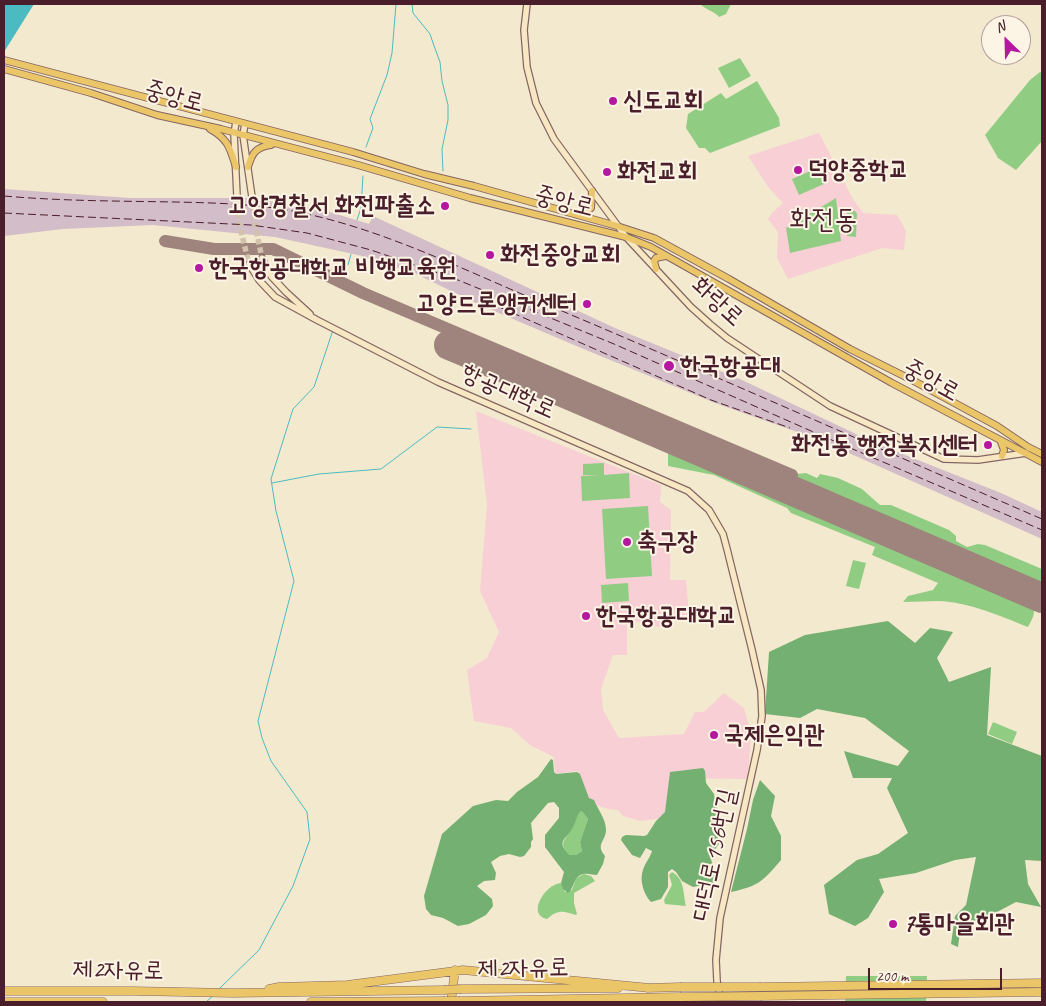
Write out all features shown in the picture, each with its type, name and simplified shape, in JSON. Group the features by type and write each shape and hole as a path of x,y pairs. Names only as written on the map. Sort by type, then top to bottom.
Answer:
{"highway":[{"path":"249,993 280,987 347,985 455,970 570,981 605,982 650,988"},
{"path":"447,1002 455,970"},
{"name":"제2자유로","path":"4,992 249,993 1042,983"},
{"name":"제2자유로","path":"311,1002 447,1002 1042,992"},
{"path":"628,1002 662,997"},
{"name":"제2자유로","path":"4,1002 103,1002"}],"main road":[{"name":"중앙로","path":"4,60 353,152 424,174 474,186 654,238 850,349 997,426 1040,453"},
{"name":"중앙로","path":"4,69 91,93 157,115 243,135 358,165 487,203 626,237 651,247 892,383 1042,462"},
{"path":"204,126 223,138 228,144 236,167"},
{"path":"248,167 255,150 276,144"},
{"path":"572,214 581,215 589,210 592,205 592,191"},
{"path":"656,269 654,261 656,258 667,256"},
{"path":"1000,441 1004,450 1002,456"}],"street":[{"name":"화랑로","path":"527,4 524,30 527,67 536,102 554,138 626,237 691,307 722,335 830,406 944,459 965,460 1040,453"},
{"path":"236,122 234,134 237,196"},
{"path":"245,124 243,135 252,197"},
{"path":"262,258 271,276 317,320"},
{"path":"249,264 259,280 275,297 317,320"},
{"name":"항공대학로","path":"317,320 438,382 688,492 709,510 722,534 752,650 761,690 762,716"},
{"name":"대덕로156번길","path":"721,1002 716,960 720,918 757,750 762,716"}],"shaded area":[{"path":"819,133 853,199 863,213 897,215 906,231 904,250 882,248 788,279 777,258 778,232 768,219 783,203 768,187 748,156"},
{"path":"4,189 130,198 251,198 323,210 369,224 373,216 615,328 742,380 875,443 1001,493 1042,512 1042,539 803,434 715,403 586,350 480,305 414,273 358,255 275,237 153,225 63,229 4,236"},
{"name":"한국항공대학교","path":"476,411 661,485 660,502 671,510 670,580 686,580 689,615 682,615 659,627 627,619 627,655 613,655 601,689 603,710 619,738 684,734 695,712 704,712 724,693 744,708 751,733 748,779 670,778 668,817 641,821 623,816 618,810 582,801 578,771 555,774 554,757 530,745 511,728 474,721 467,670 487,658 499,632 480,591 487,505"}],"green space":[{"path":"700,4 731,4 726,14 719,17"},
{"path":"740,58 751,76 729,88 718,68"},
{"path":"1040,72 1042,73 1042,141 1016,170 998,158 985,135 1030,80"},
{"path":"757,81 779,118 780,126 710,153 705,148 699,148 686,128 688,114 721,93 726,99"},
{"path":"817,168 824,184 799,195 792,179"},
{"path":"836,198 841,241 790,253 786,228"},
{"path":"847,211 855,211 857,214 856,237 847,236"},
{"path":"670,447 1029,601 1034,611 1032,620 1028,627 984,610 961,604 938,601 903,602 908,596 933,590 938,583 872,555 875,547 791,513 787,508 714,475 668,466"},
{"path":"604,463 604,475 629,473 630,498 582,501 581,476 600,475 583,475 583,464"},
{"path":"806,473 817,478 820,474 838,478 862,489 880,505 891,505 949,530 956,536 956,541 967,547 978,544 985,545 1042,569 1042,593 783,482 787,477 793,479 796,474"},
{"name":"축구장","path":"648,506 652,576 606,579 602,509"},
{"path":"853,560 866,563 859,589 846,586"},
{"path":"628,583 629,601 602,603 601,585"},
{"path":"888,621 915,643 930,628 953,632 937,658 949,682 991,667 987,735 1042,756 1042,861 1025,860 1028,884 1041,907 1016,902 980,921 969,921 960,932 958,947 951,944 955,916 966,905 976,857 955,860 916,873 879,879 884,892 868,918 855,926 829,914 824,885 857,860 878,854 908,833 887,788 892,778 853,778 844,751 898,766 909,751 865,718 817,709 800,718 765,714 769,652 805,635"},
{"path":"993,722 1017,732 1012,744 988,734"},
{"path":"551,759 553,760 554,772 556,774 577,772 580,774 589,798 594,800 606,826 606,834 601,845 605,856 597,875 580,875 568,893 563,889 561,883 564,872 545,847 545,835 559,818 559,808 554,802 548,803 531,823 533,839 531,847 524,856 520,857 509,854 500,856 491,862 496,873 495,880 484,881 477,886 492,899 493,906 486,915 469,924 458,926 443,918 431,915 426,909 424,896 442,834 473,806 496,800 508,801 538,777","holes":["583,812 588,819 580,842 582,851 576,855 570,855 562,844 572,829 579,813"]},
{"path":"703,768 706,783 714,794 717,808 716,825 721,834 721,841 710,856 716,876 714,883 693,887 682,881 672,869 668,872 668,887 661,899 651,902 644,891 642,874 652,851 646,848 640,858 632,855 621,840 622,837 626,835 647,835 656,821 665,812 670,772"},
{"path":"760,780 775,796 771,816 781,836 781,860 760,882 731,892 753,800"},
{"path":"581,811 583,811 588,819 580,842 582,851 576,855 570,855 564,848 563,842"},
{"path":"672,872 679,879 683,887 686,906 665,904 664,900 672,885 669,875"},
{"path":"584,874 591,876 595,881 574,893 576,915 561,912 547,919 541,916 538,912 538,906 549,888 561,883 565,892 572,890 576,878"},
{"path":"846,976 927,976 926,1002 845,1002"}],"water":[{"path":"4,4 34,4 4,52"}],"waterway":[{"path":"366,147 373,128 370,119 387,75 392,53 396,4"},
{"path":"412,4 413,13 430,34 440,62 442,81 448,105 448,120 442,149 443,171"},
{"path":"357,220 361,208 363,176"},
{"path":"348,265 351,254"},
{"path":"219,989 259,950 293,886 310,839 307,812 271,761 258,721 294,581 276,511 271,479 293,409 314,387 333,330"},
{"path":"272,483 319,474 381,469 437,427 471,429"},
{"path":"206,1002 213,996"}],"taxiway":[{"path":"165,241 214,249 273,249 363,293 792,475"},
{"path":"659,434 664,421"},
{"path":"775,468 778,474 777,482 781,487"}],"runway":[{"path":"449,345 1042,598"}],"tunnel":[{"path":"237,196 239,223 249,264"},
{"path":"252,197 255,225 262,258"}],"railway":[{"path":"4,196 68,200 192,202 241,205 274,208 339,222 402,243 433,256 1042,519"},
{"path":"4,213 251,225 307,233 371,250 458,280 614,344 1042,530"},
{"path":"490,303 711,400 790,428"}],"place":[{"name":"신도교회","path":"613,101"},
{"name":"덕양중학교","path":"798,170"},
{"name":"화전교회","path":"607,172"},
{"name":"고양경찰서 화전파출소","path":"445,206"},
{"name":"화전중앙교회","path":"490,255"},
{"name":"한국항공대학교 비행교육원","path":"199,268"},
{"name":"고양드론앵커센터","path":"587,304"},
{"name":"한국항공대","path":"669,366"},
{"name":"화전동 행정복지센터","path":"988,445"},
{"name":"축구장","path":"627,542"},
{"name":"한국항공대학교","path":"586,616"},
{"name":"국제은익관","path":"714,735"},
{"name":"7통마을회관","path":"893,924"}],"district":[{"name":"화전동","path":"823,221"}]}
